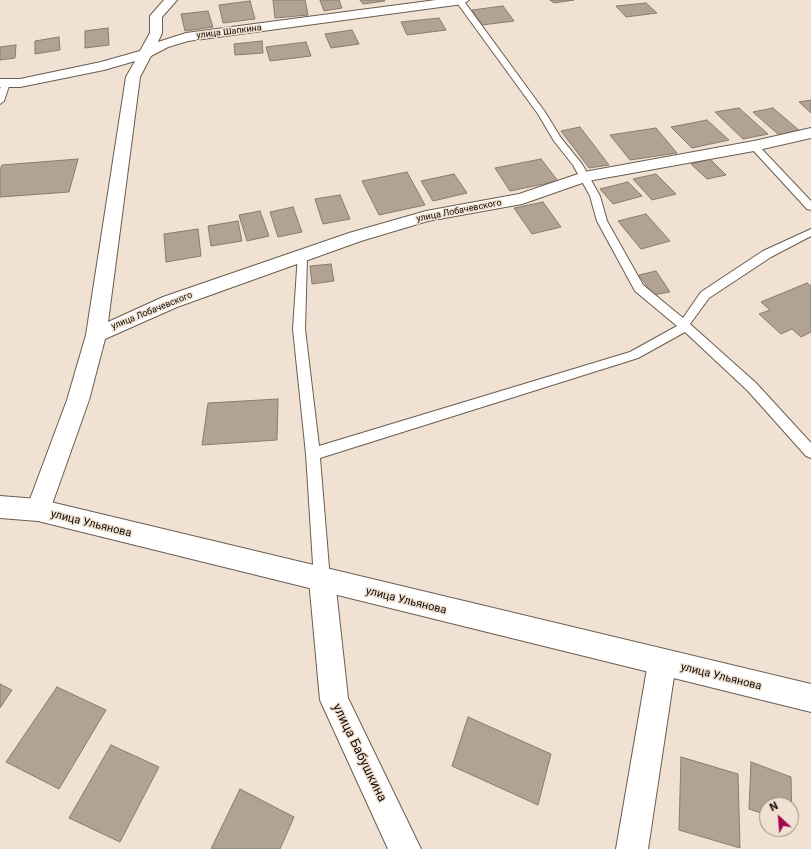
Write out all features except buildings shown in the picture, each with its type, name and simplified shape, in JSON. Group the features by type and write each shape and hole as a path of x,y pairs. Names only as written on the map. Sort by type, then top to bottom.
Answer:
{"street":[{"path":"38,510 78,400 96,335 132,77 156,33 156,16 171,0"},
{"name":"улица Шапкина","path":"3,83 20,83 104,66 146,53 163,44 186,37 463,0"},
{"name":"улица Лобачевского","path":"96,335 170,302 302,257 355,237 426,216 522,199 584,177 754,146 811,133"},
{"name":"улица Ульянова","path":"0,507 38,510 811,698"},
{"name":"улица Бабушкина","path":"322,580 334,700 406,849"},
{"path":"632,849 662,662"}],"lane":[{"path":"459,0 542,114 557,139 577,164 595,196 602,221 639,288 684,325 752,387 811,452"},
{"path":"0,101 3,83"},
{"path":"754,146 811,207"},
{"path":"313,454 634,355 680,330 705,295 767,254 811,232"},
{"path":"302,257 299,329 313,454 322,580"}]}
